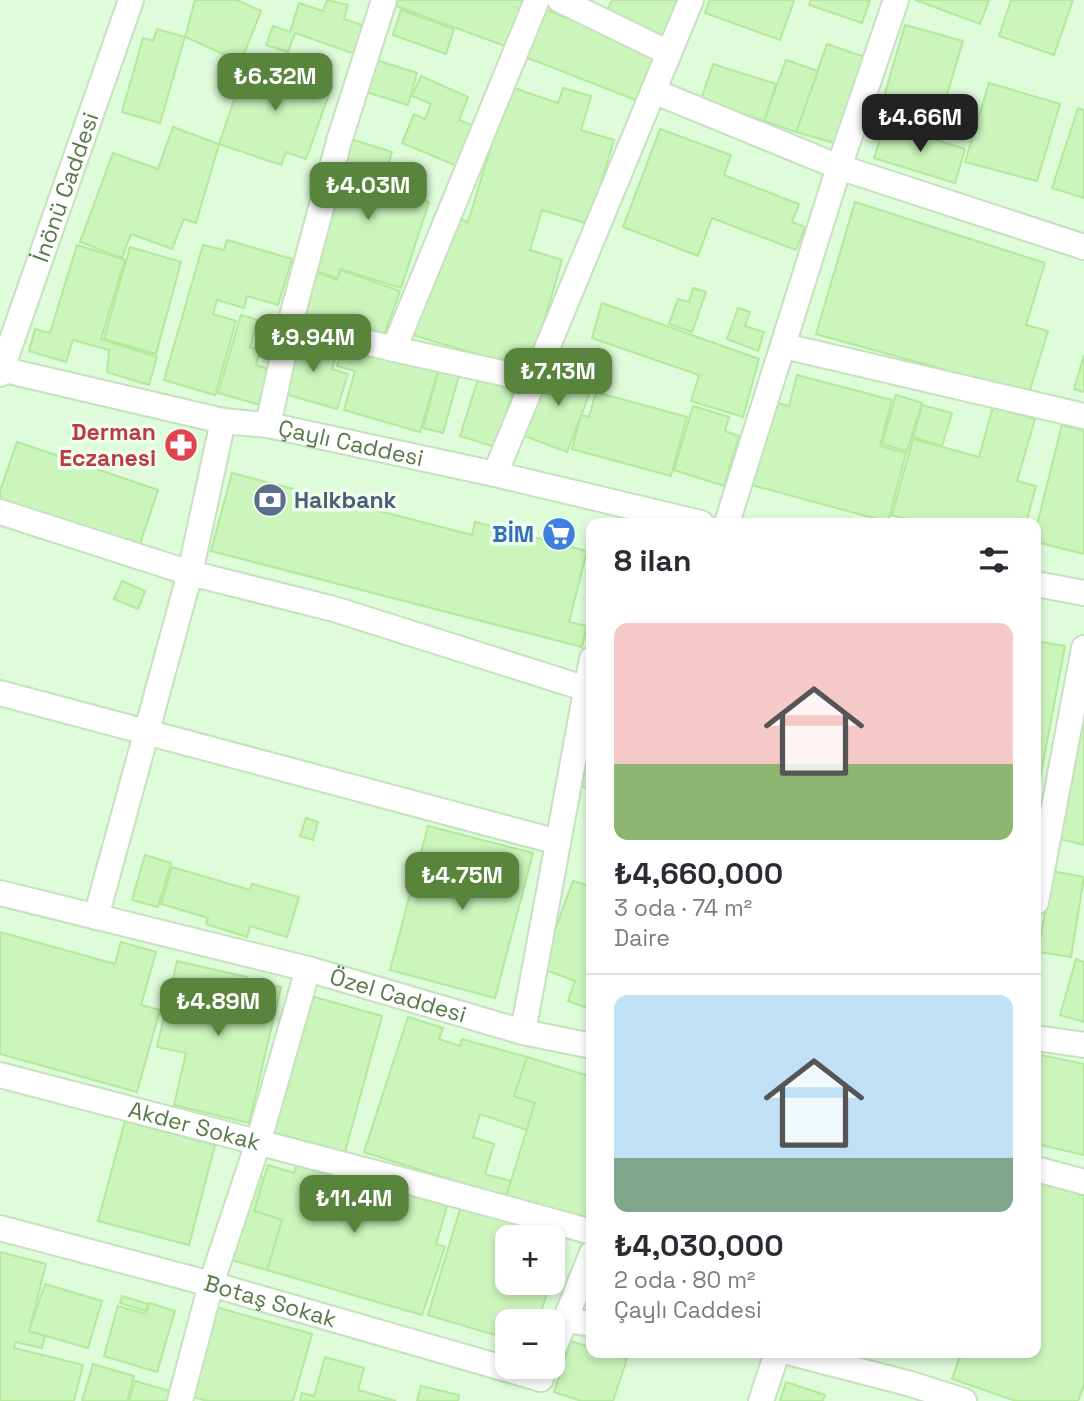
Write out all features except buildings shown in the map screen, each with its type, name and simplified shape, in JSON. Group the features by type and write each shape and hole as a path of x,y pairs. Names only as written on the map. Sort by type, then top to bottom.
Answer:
{"street":[{"name":"İnönü Caddesi","path":"0,371 131,0"},
{"path":"268,425 290,324 338,141 384,0"},
{"path":"394,349 537,0"},
{"path":"560,0 669,53"},
{"path":"495,474 691,0"},
{"path":"729,518 839,167 896,0"},
{"path":"653,91 839,167 1084,247"},
{"path":"290,324 534,380"},
{"path":"784,346 1084,416"},
{"name":"Çaylı Caddesi","path":"0,371 223,421 268,425 495,474 613,513 657,518"},
{"path":"96,917 190,572 223,421"},
{"path":"0,512 190,572 334,609 586,689"},
{"path":"1041,585 1084,593"},
{"path":"1041,876 1084,649"},
{"path":"0,693 558,842"},
{"path":"523,1032 586,694"},
{"name":"Özel Caddesi","path":"0,893 308,969 523,1032 586,1045"},
{"path":"180,1401 211,1284 258,1143 308,969"},
{"path":"1041,1039 1084,1045"},
{"name":"Akder Sokak","path":"0,1075 586,1230"},
{"path":"1041,1170 1084,1182"},
{"name":"Botaş Sokak","path":"0,1228 211,1284 540,1382"},
{"path":"586,1268 565,1320 586,1323"},
{"path":"761,1401 775,1358"},
{"path":"810,1358 964,1401"}],"shaded area":[{"path":"0,0 1084,0 1084,1401 0,1401"}],"place":[{"name":"Derman Eczanesi","path":"181,445"},
{"name":"Halkbank","path":"270,500"},
{"name":"BİM","path":"559,534"}]}
